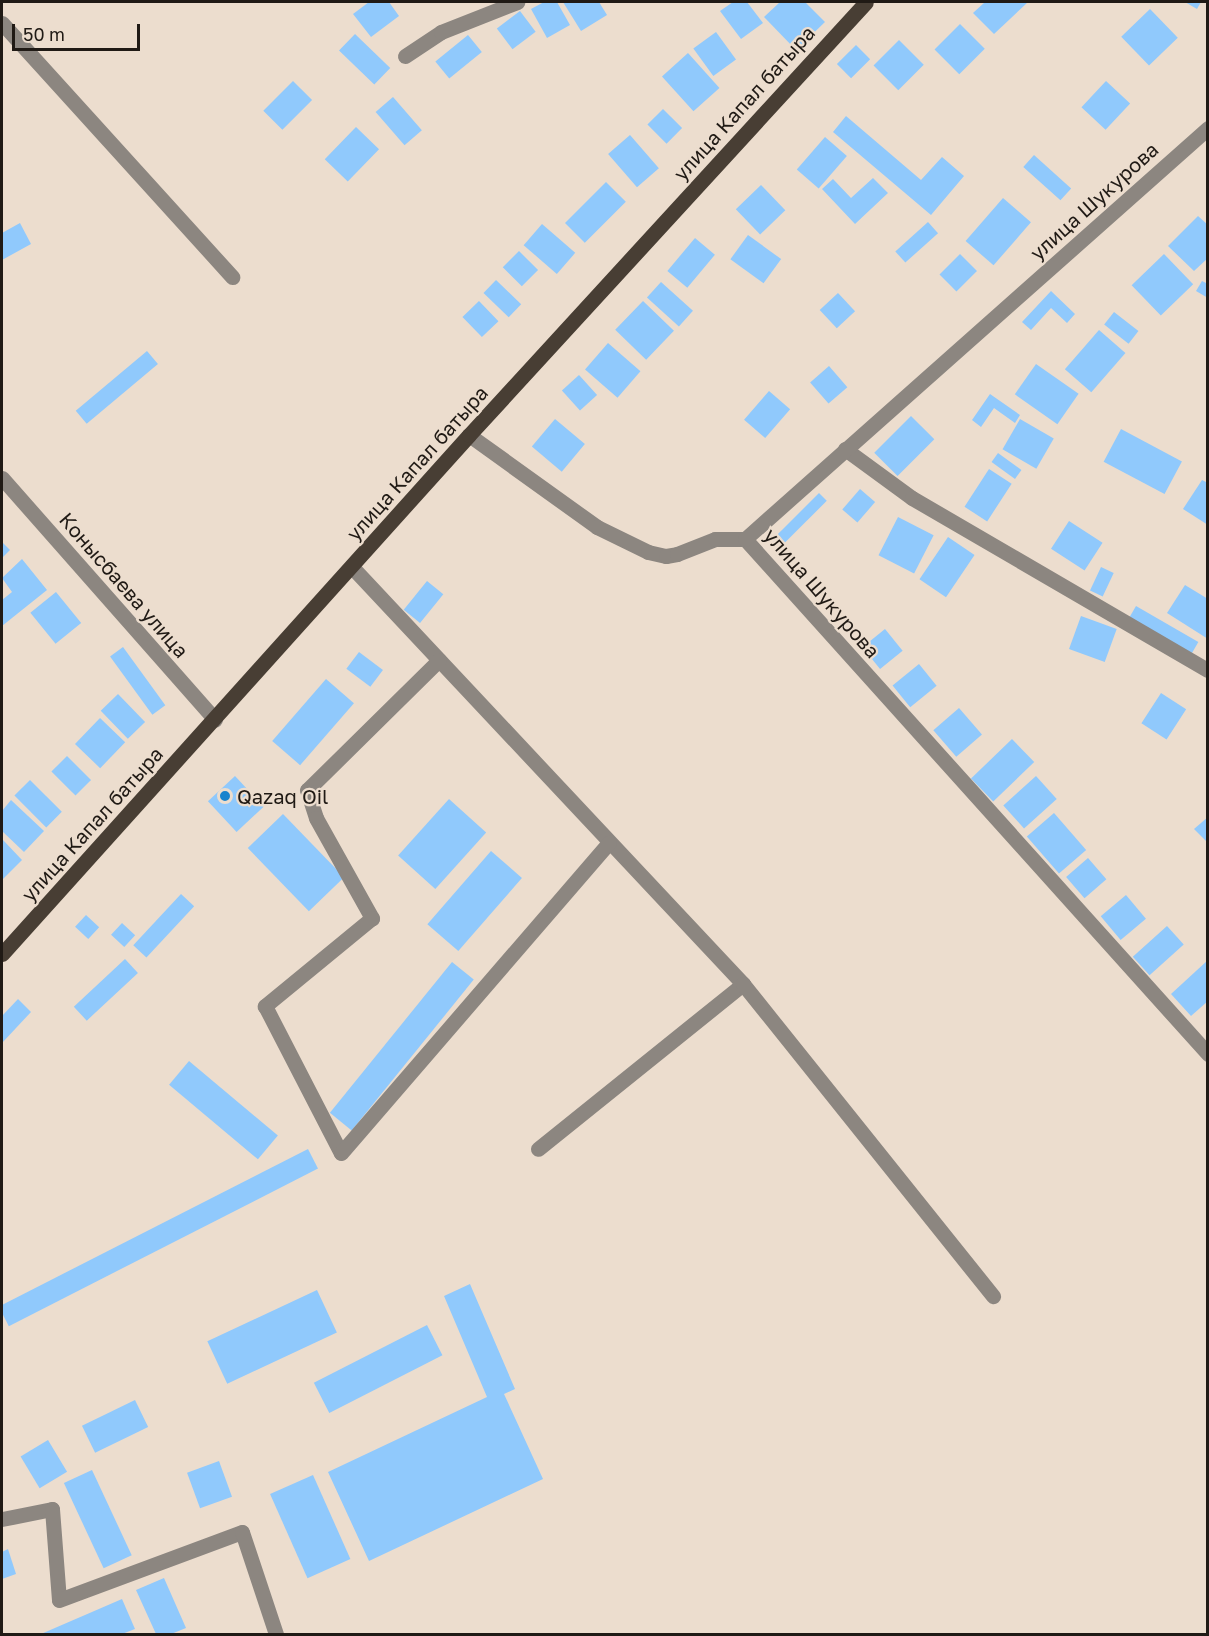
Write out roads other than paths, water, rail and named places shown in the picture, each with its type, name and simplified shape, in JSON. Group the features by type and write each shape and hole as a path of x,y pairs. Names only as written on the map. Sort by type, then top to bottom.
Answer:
{"main road":[{"name":"улица Капал батыра","path":"2,954 215,720 469,435 866,2"}],"street":[{"path":"405,57 441,32 516,2"},
{"path":"2,23 232,277"},
{"name":"улица Шукурова","path":"1208,128 745,539 1208,1054"},
{"path":"469,435 597,527 648,552 666,556 677,554 715,538 745,539"},
{"path":"845,449 912,498 1206,666"},
{"name":"Конысбаева улица","path":"2,478 215,720"},
{"path":"352,567 743,984 993,1296"},
{"path":"439,660 308,790 316,818 372,918 265,1006 341,1153 609,843"},
{"path":"538,1149 743,984"},
{"path":"2,1519 52,1509 59,1600 242,1532 276,1635"}],"place":[{"name":"Qazaq Oil","path":"225,796"}]}
